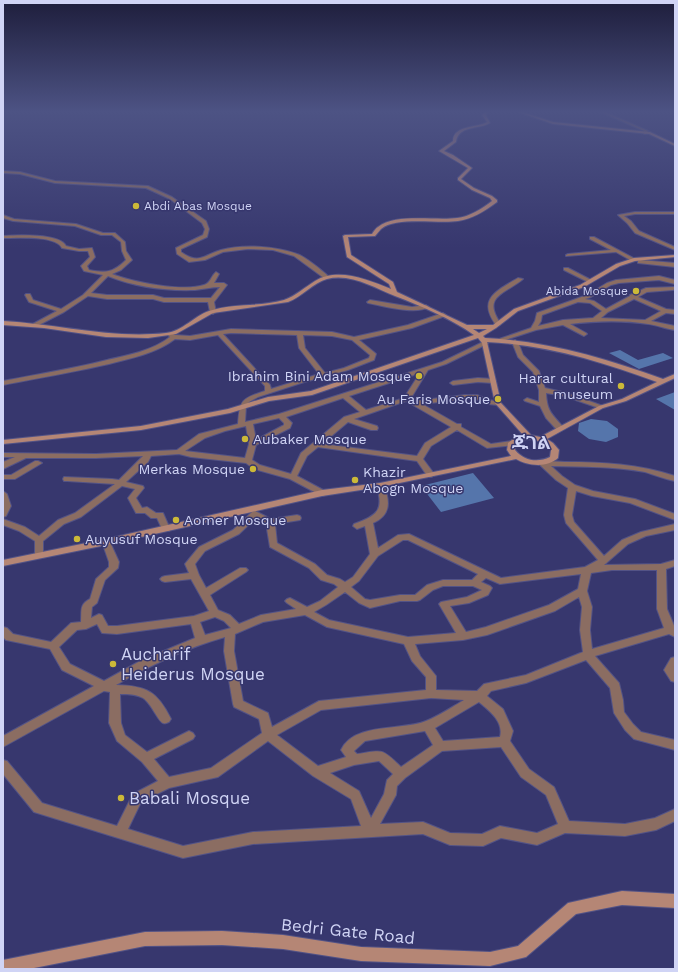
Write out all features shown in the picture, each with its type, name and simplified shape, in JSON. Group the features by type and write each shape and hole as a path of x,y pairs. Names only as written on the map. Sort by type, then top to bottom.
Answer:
{"street":[{"path":"395,294 391,283 349,256 345,236 373,235 380,227 393,222 456,220 465,218 492,205 495,201 491,197 473,189 459,178 470,168 454,157"},
{"path":"3,172 20,173 55,182 147,186 171,198 204,222 207,229 205,236 178,248 179,253 189,260 203,259 222,251 248,248 273,249 296,255 326,277"},
{"path":"675,213 635,213 620,215 638,232 675,249"},
{"path":"3,216 13,220 76,225 103,234 113,234 123,242 124,251 129,260 123,267 101,278 87,294 62,311 33,326"},
{"path":"3,237 20,236 46,239 58,241 63,244 64,247 71,249 90,249 93,257 84,266 87,270 108,274 127,282 154,286 185,288 208,285 224,285 212,300 213,312"},
{"path":"592,238 614,251 634,260"},
{"path":"568,255 614,251"},
{"path":"179,452 202,436 281,416 444,362 483,339 516,310 590,281 618,266 634,260 675,256"},
{"path":"640,262 675,265"},
{"path":"566,269 590,281"},
{"path":"208,285 212,283 216,274"},
{"path":"172,336 200,316 213,312 286,301 302,294 313,284 326,277 350,276 375,284 443,315 483,339 498,403 529,437"},
{"path":"534,328 538,321 539,314 598,292 609,284 627,279 659,278 675,282"},
{"path":"496,326 490,316 489,308 496,293 520,279"},
{"path":"594,320 606,311 632,296 646,290 674,288 674,295"},
{"path":"87,294 107,297 153,297 164,300 212,300"},
{"path":"28,295 31,301 62,311"},
{"path":"632,296 665,311 675,312"},
{"path":"575,300 592,302 606,311"},
{"path":"370,302 412,309 426,307"},
{"path":"646,322 665,311"},
{"path":"4,325 33,326 129,337 172,336 190,338 231,331 332,334 354,339 392,332 426,323 443,315"},
{"path":"499,340 534,328 563,322 594,320 646,322 675,328"},
{"path":"563,322 584,334"},
{"path":"464,327 496,326"},
{"path":"219,333 268,386 268,392"},
{"path":"300,333 302,348 324,375"},
{"path":"3,383 126,358 172,342 172,336"},
{"path":"241,425 244,406 247,402 268,392 346,369 372,359 373,354 354,339"},
{"path":"3,442 141,428 230,411 244,406 331,387 483,339 515,342 608,362 661,381"},
{"path":"515,342 520,356 536,371 542,390 543,405 549,416 560,428"},
{"path":"293,476 304,455 347,418 407,399 426,368"},
{"path":"541,439 601,407 641,392 661,381 675,376"},
{"path":"453,384 472,381 493,381"},
{"path":"542,390 565,394 601,407"},
{"path":"344,396 364,412"},
{"path":"415,403 477,397 488,402 498,403"},
{"path":"407,399 458,426 490,446 512,443 519,439 529,437 541,439 552,446 556,454 554,458 544,463"},
{"path":"527,400 543,405"},
{"path":"253,444 287,426 288,423 281,416"},
{"path":"347,418 374,428"},
{"path":"248,461 253,444 249,424"},
{"path":"419,459 428,445 458,426"},
{"path":"512,443 511,450 516,457 528,462 574,465 608,465 652,470 675,478"},
{"path":"316,445 419,459 431,474"},
{"path":"3,455 24,456 51,454 96,456 179,452 191,455 248,461 257,467 293,476 322,493"},
{"path":"39,540 62,522 78,515 90,507 120,484 145,460 148,454"},
{"path":"3,467 6,464 24,456"},
{"path":"3,563 166,529 322,493 380,484 516,457"},
{"path":"3,477 12,477 38,463"},
{"path":"544,463 559,478 572,487 592,493 632,501 675,517"},
{"path":"67,479 112,481 140,488 132,498 140,511 147,510 154,516 160,516 166,529"},
{"path":"357,526 368,522 380,514 385,504 386,497 380,484"},
{"path":"572,487 568,515 570,523 604,561"},
{"path":"3,494 7,506 3,514"},
{"path":"297,518 270,522 255,514 236,532 202,548 190,564 194,575 215,613 227,618 234,630 229,651 238,704 264,716 268,735 317,772 355,795 370,831"},
{"path":"3,522 22,529 39,540"},
{"path":"270,522 273,545 312,566 324,578 337,581 362,601 370,604 400,598 417,598 429,588 447,581 474,583 487,588 484,593 469,600 444,604 463,636"},
{"path":"368,522 376,554"},
{"path":"675,527 644,534 625,542 604,561 587,570 582,591 587,607 585,630 588,655 615,686 619,713 629,727 638,736 675,745"},
{"path":"3,742 110,688 146,663 201,640 234,630 261,619 307,610 334,597 356,579 376,554 392,541 400,537 409,537 500,581 612,567 661,567 675,563"},
{"path":"39,540 39,555"},
{"path":"86,625 87,605 94,601 101,579 113,568 114,562 106,542"},
{"path":"354,760 347,750 362,737 428,726 480,696 488,687 508,685 532,678 588,655 672,631 662,609 661,567"},
{"path":"205,593 243,570"},
{"path":"474,583 484,574"},
{"path":"165,579 194,575"},
{"path":"290,601 307,610 317,619 327,623 408,641 463,636 487,631 520,618 552,608 582,591"},
{"path":"53,646 74,626 86,625 99,618 105,630 117,630 194,620 215,613"},
{"path":"194,620 201,640"},
{"path":"3,631 10,637 53,646 66,667 110,688 137,690 154,699 165,719"},
{"path":"408,641 416,658 431,676 431,694"},
{"path":"675,661 669,670 675,678"},
{"path":"110,688 115,723 121,738 146,758 167,783"},
{"path":"120,832 138,798 167,783 214,773 268,735 320,706 431,694 480,696 499,712 507,731 504,742 525,773 550,792 565,827"},
{"path":"428,726 440,746"},
{"path":"146,758 189,736"},
{"path":"370,831 390,795 391,784 401,774 440,746 504,742"},
{"path":"317,772 354,760 381,756 401,774"},
{"path":"3,765 38,808 183,852 253,838 423,828 450,838 483,840 500,832 537,839 565,827 625,830 656,824 675,815"},
{"name":"Bedri Gate Road","path":"3,967 145,939 222,938 283,942 361,954 490,959 521,952 573,908 622,898 675,901"}],"building":[{"path":"620,350 638,360 663,353 673,358 639,369 609,353"},
{"path":"675,392 675,410 656,399"},
{"path":"591,419 607,421 618,429 618,437 606,442 589,439 578,431 579,423"},
{"path":"473,473 494,498 441,512 421,486"}],"place":[{"name":"Abdi Abas Mosque","path":"136,206"},
{"name":"Abida Mosque","path":"636,291"},
{"name":"Ibrahim Bini Adam Mosque","path":"419,376"},
{"name":"Harar cultural museum","path":"621,386"},
{"name":"Au Faris Mosque","path":"498,399"},
{"name":"Aubaker Mosque","path":"245,439"},
{"name":"Merkas Mosque","path":"253,469"},
{"name":"Khazir Abogn Mosque","path":"355,480"},
{"name":"Aomer Mosque","path":"176,520"},
{"name":"Auyusuf Mosque","path":"77,539"},
{"name":"Aucharif Heiderus Mosque","path":"113,664"},
{"name":"Babali Mosque","path":"121,798"}],"district":[{"name":"ጁገል","path":"531,443"}]}
